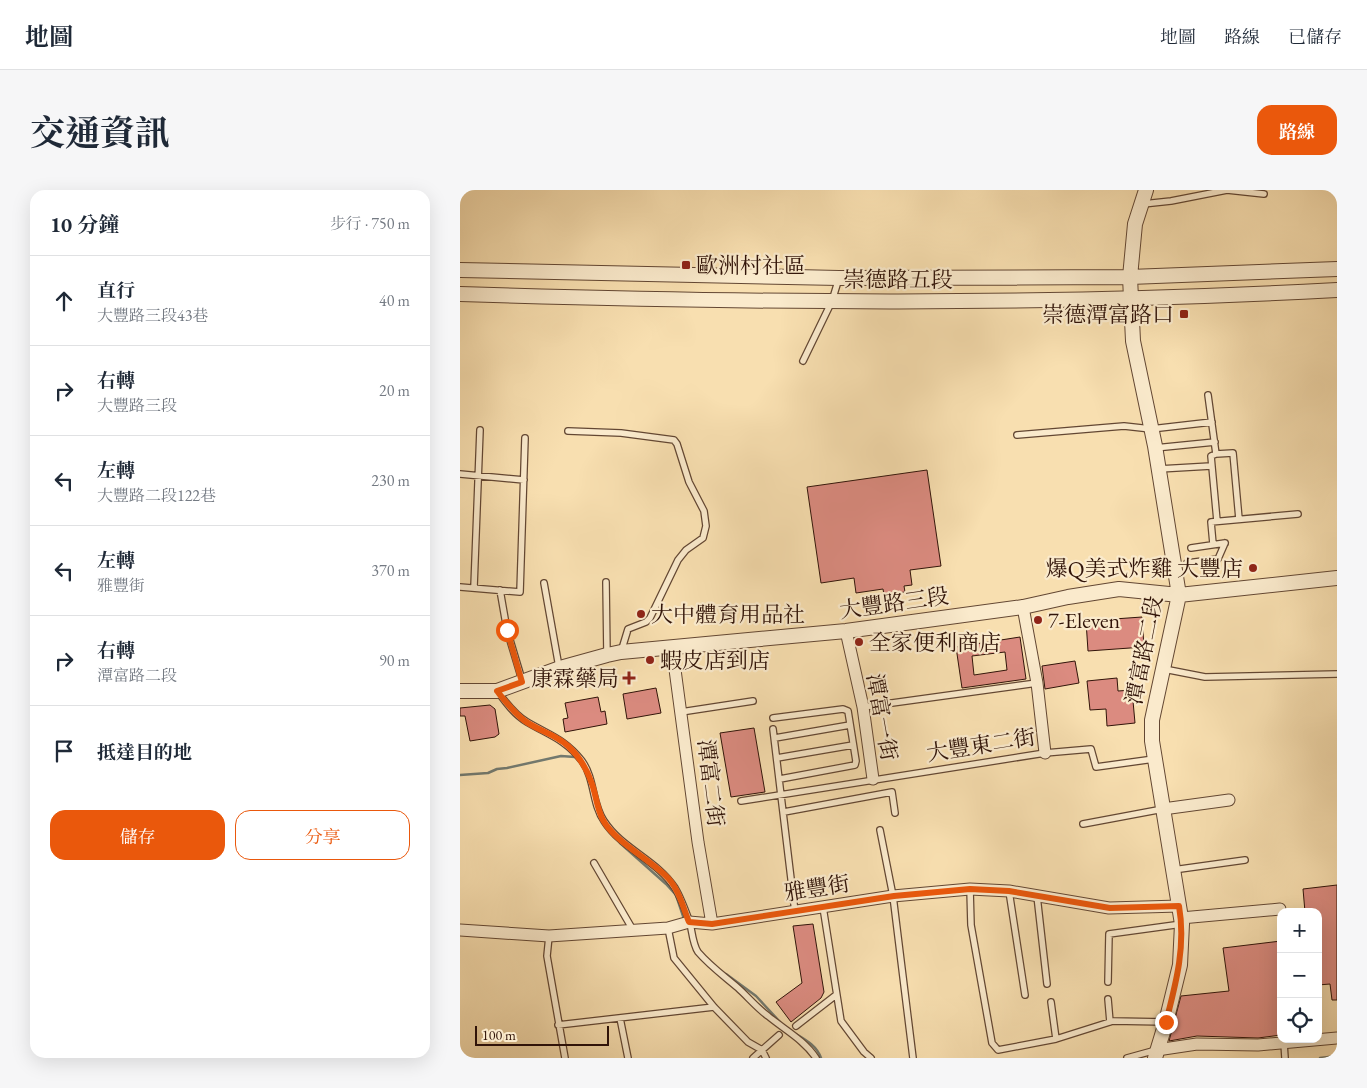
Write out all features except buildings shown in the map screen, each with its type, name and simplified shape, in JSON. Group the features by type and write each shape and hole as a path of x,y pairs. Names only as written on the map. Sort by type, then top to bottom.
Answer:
{"street":[{"name":"潭富路二段","path":"1146,190 1135,224 1130,277 1133,341 1152,429 1179,595 1152,720 1152,741 1181,916 1180,966 1156,1054"},
{"name":"崇德路五段","path":"460,270 839,278 1130,277 1337,269"},
{"name":"崇德路五段","path":"460,294 832,301 1130,298 1337,290"},
{"name":"大豐路三段","path":"460,691 497,691 560,668 614,653 846,632 1023,607 1068,597 1119,589 1179,595 1337,578"},
{"path":"1023,607 1037,683 1046,753"},
{"name":"潭富一街","path":"846,632 863,707 873,779"},
{"name":"潭富二街","path":"672,647 698,842 712,924"},
{"path":"1164,809 1229,800"},
{"name":"雅豐街","path":"460,930 549,936 668,928 689,922 712,924 894,896 970,889 1009,891 1110,908 1181,916 1277,909"},
{"path":"1322,1039 1337,1038"},
{"path":"1156,1054 1197,1044 1258,1045 1277,1043"}],"lane":[{"path":"1141,204 1171,201 1227,190 1264,194"},
{"path":"804,361 832,301 839,278"},
{"path":"1208,395 1216,454"},
{"path":"1017,435 1124,426 1152,429 1212,422"},
{"path":"474,587 480,430"},
{"path":"568,430 621,433 674,440 689,482 704,511 706,526 703,538 686,550 678,560 650,618 646,622 628,629 614,653"},
{"path":"460,587 520,592 525,438"},
{"path":"1155,448 1215,442"},
{"path":"1217,521 1211,466 1211,456 1216,454 1233,453 1240,519"},
{"path":"1159,469 1211,466"},
{"path":"460,474 524,480"},
{"path":"1213,544 1211,522 1298,514"},
{"path":"1187,563 1218,559 1225,543 1191,548"},
{"path":"606,582 614,653"},
{"path":"544,583 560,668"},
{"path":"500,590 507,630 522,682"},
{"path":"1164,669 1205,677 1337,674"},
{"path":"863,707 1037,683"},
{"path":"497,691 526,722 557,737 583,762 592,783 603,820 615,835 656,868 669,880 676,890 689,922 696,950 713,968 739,989 767,1016 803,1042 816,1058"},
{"path":"681,712 753,701"},
{"path":"773,718 842,708 848,711 853,745 855,765 780,778"},
{"path":"775,738 850,725"},
{"path":"773,729 795,912"},
{"path":"777,758 853,745"},
{"name":"大豐東二街","path":"741,801 1046,753 1091,749 1096,767 1155,759"},
{"path":"784,812 892,792 895,813"},
{"path":"1083,824 1164,809"},
{"path":"880,830 894,896 913,1058"},
{"path":"1174,870 1244,860"},
{"path":"594,863 633,930"},
{"path":"970,889 971,925 992,1043 998,1050 1056,1039 1110,1022 1136,1020 1166,1022"},
{"path":"1009,891 1026,995"},
{"path":"1037,896 1047,984"},
{"path":"823,907 841,1021 864,1052 871,1058"},
{"path":"1108,982 1109,934 1181,916"},
{"path":"668,928 674,958 714,1007 748,1042 762,1050 766,1058"},
{"path":"549,936 547,956 565,1058"},
{"path":"796,1026 836,994"},
{"path":"1108,999 1110,1022"},
{"path":"1051,1002 1056,1039"},
{"path":"558,1025 714,1007"},
{"path":"620,1018 628,1058"},
{"path":"753,1058 779,1035"},
{"path":"1284,1043 1286,1058"},
{"path":"1127,1058 1156,1054"}],"waterway":[{"path":"460,775 488,773 497,769 561,756 578,759"},
{"path":"620,843 676,895 684,919"},
{"path":"726,974 756,996 780,1022"},
{"path":"796,1034 814,1047 821,1058"},
{"path":"1320,1058 1337,1056"}],"place":[{"name":"歐洲村社區","path":"686,265"},
{"name":"崇德潭富路口","path":"1184,314"},
{"name":"爆Q美式炸雞 大豐店","path":"1253,568"},
{"name":"大中體育用品社","path":"641,614"},
{"name":"7-Eleven","path":"1038,620"},
{"name":"全家便利商店","path":"859,642"},
{"name":"蝦皮店到店","path":"650,660"},
{"name":"康霖藥局","path":"629,678"}],"route":[{"path":"507,630 522,682 497,691 526,722 557,737 583,762 592,783 603,820 615,835 669,880 676,890 689,922 712,924 894,896 970,889 1009,891 1110,908 1179,906 1182,924 1180,966 1166,1022"}]}
